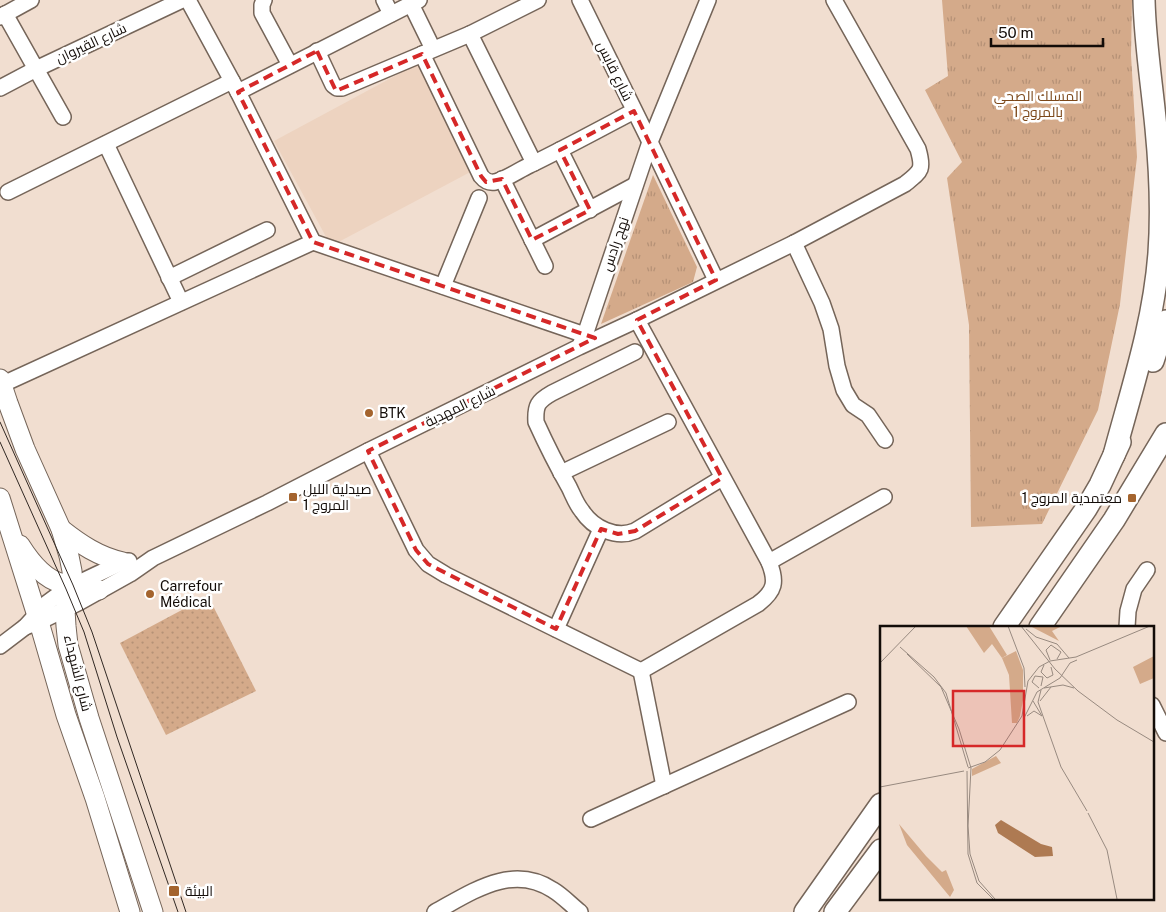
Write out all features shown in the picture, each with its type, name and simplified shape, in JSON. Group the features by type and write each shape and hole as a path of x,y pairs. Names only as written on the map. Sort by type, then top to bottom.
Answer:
{"highway":[{"path":"1114,455 1149,322 1155,294 1159,252 1158,159 1147,54 1144,0"},
{"path":"1005,626 1086,510 1100,485 1131,420 1149,374 1166,321"},
{"path":"1041,626 1114,520 1166,434"},
{"path":"1139,479 1166,460"},
{"path":"806,912 880,805"},
{"path":"835,912 880,851"}],"main road":[{"name":"شارع الشهداء","path":"1,382 25,448 61,529 71,564 73,585 65,610 68,643 89,718 153,912"},
{"name":"شارع الشهداء","path":"0,498 12,534 33,621 95,798 130,912"},
{"path":"61,529 93,552 111,560 124,562"},
{"path":"12,534 28,558 54,580 64,585 99,590"}],"street":[{"path":"31,0 2,15 63,117"},
{"name":"شارع القيروان","path":"0,88 182,0"},
{"path":"188,0 235,87 313,242"},
{"path":"264,0 262,13 290,65"},
{"path":"384,0 391,14"},
{"path":"317,51 334,86 342,88 470,34 538,0"},
{"name":"شارع قابس","path":"580,0 716,280"},
{"name":"نهج رادس","path":"582,341 650,142 708,0"},
{"name":"شارع المهدية","path":"153,558 267,503 582,341 637,320 794,243 905,184 918,174 922,162 918,149 834,0"},
{"path":"8,192 106,144 290,65 415,2 428,52 481,176 489,182 502,179 634,111"},
{"path":"470,34 534,163"},
{"path":"106,144 181,302"},
{"path":"560,150 590,210"},
{"path":"502,179 545,266"},
{"path":"532,240 635,185"},
{"path":"443,286 479,198"},
{"path":"170,278 267,230"},
{"path":"1,382 313,242 443,286 582,341"},
{"path":"794,243 822,304 831,329 836,366 844,390 853,405 868,415 885,440"},
{"path":"637,320 774,573 773,586 768,597 641,671"},
{"path":"635,352 542,399 535,413 536,422 582,512 601,529 618,534 628,534 722,478"},
{"path":"561,473 668,422"},
{"path":"368,451 416,550 428,564 446,575 641,671"},
{"path":"769,562 884,497"},
{"path":"556,629 601,529"},
{"path":"0,646 33,621 47,603 73,585 124,562 153,558"},
{"path":"33,621 65,610 130,574 153,558"},
{"path":"1126,626 1134,589 1147,570"},
{"path":"641,671 664,786"},
{"path":"590,819 848,702"},
{"path":"1154,709 1166,733"},
{"path":"435,912 467,894 496,882 514,878 533,881 552,890 580,912"}],"highlighted area":[{"path":"317,51 336,91 422,54 481,176 486,182 502,179 532,240 590,210 560,150 634,111 716,280 637,320 722,478 635,531 618,534 601,529 556,629 428,564 416,550 368,451 595,338 313,242 238,92"}],"shaded area":[{"path":"419,63 476,169 331,246 274,141"}],"green space":[{"name":"المسلك الصحي بالمروج 1","path":"942,0 1132,0 1131,55 1137,157 1120,304 1098,410 1042,524 971,527 969,325 947,178 962,162 925,90 948,76"},
{"path":"653,175 697,267 693,282 601,324"},
{"path":"208,596 256,691 166,735 120,643"}],"tram line":[{"path":"0,422 92,632 186,912"},
{"path":"0,442 84,632 117,737 178,912"}],"place":[{"name":"BTK","path":"369,413"},
{"name":"صيدلية الليل المروج 1","path":"293,497"},
{"name":"معتمدية المروج 1","path":"1132,498"},
{"name":"Carrefour Médical","path":"150,594"},
{"name":"البيئة","path":"174,891"}]}
